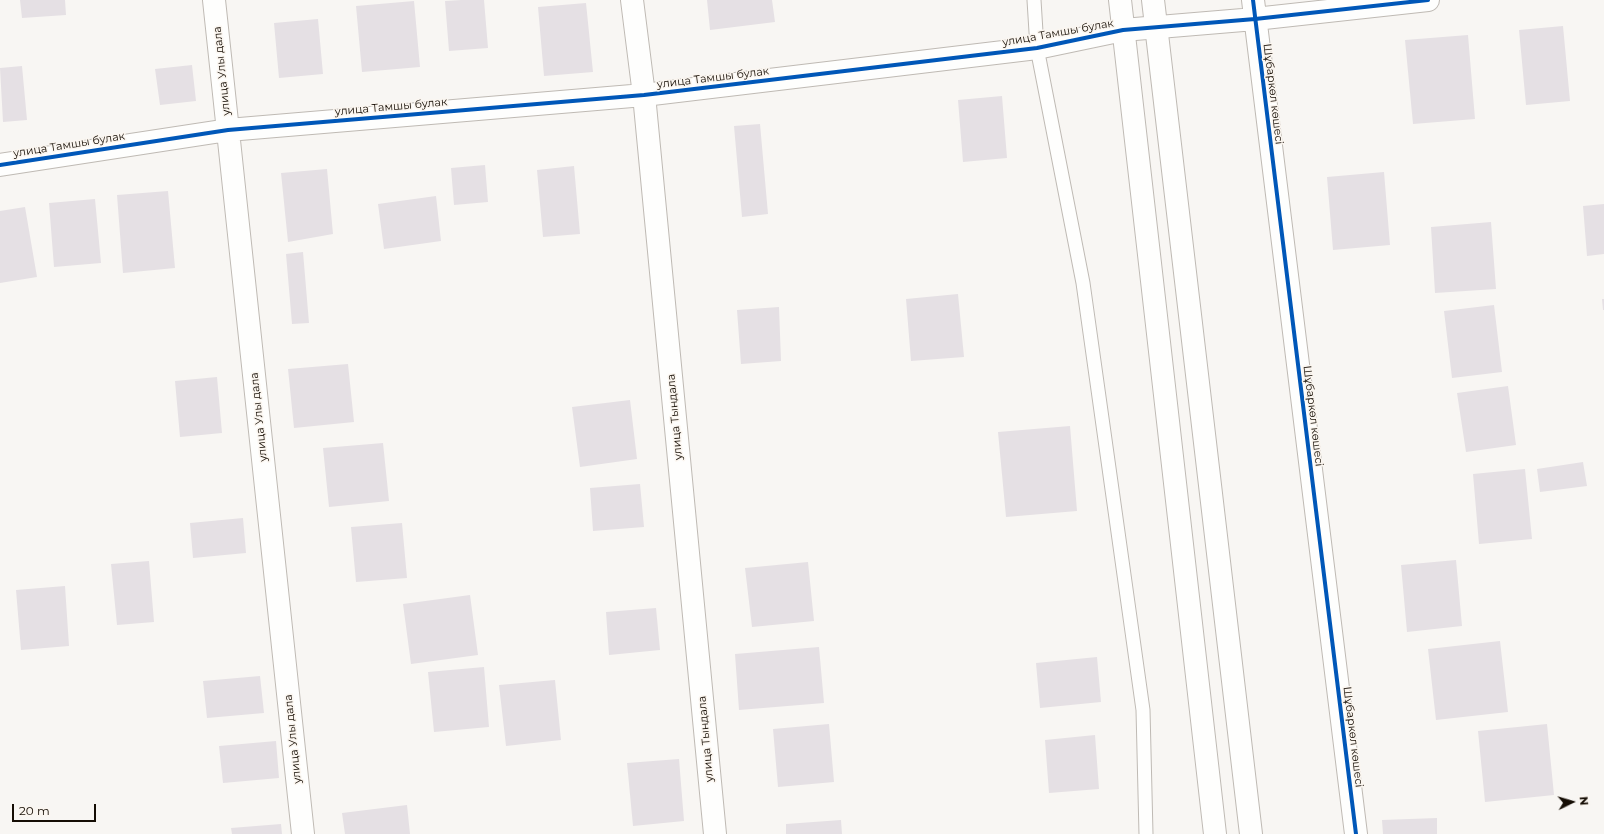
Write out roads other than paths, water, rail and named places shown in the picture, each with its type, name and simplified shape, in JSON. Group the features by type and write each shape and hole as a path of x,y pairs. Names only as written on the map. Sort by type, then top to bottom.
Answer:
{"street":[{"name":"улица Улы дала","path":"214,0 303,834"},
{"name":"улица Тындала","path":"632,0 644,95 715,834"},
{"path":"1120,0 1215,834"},
{"path":"1153,0 1251,834"},
{"name":"улица Тамшы булак","path":"0,165 228,130 644,95 1037,48 1123,30 1156,27 1254,10 1428,0"},
{"name":"Шұбаркөл көшесі","path":"1254,10 1356,834"}],"lane":[{"path":"1034,0 1037,48 1083,283 1143,710 1146,834"}]}
